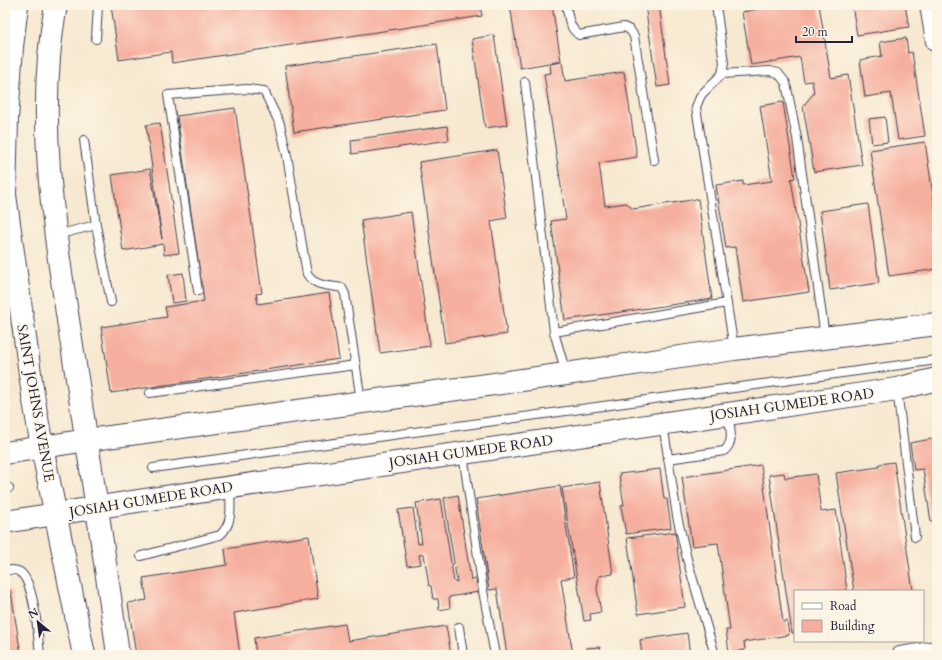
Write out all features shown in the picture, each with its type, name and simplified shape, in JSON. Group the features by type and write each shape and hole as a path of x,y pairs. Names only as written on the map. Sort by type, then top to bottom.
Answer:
{"main road":[{"name":"SAINT JOHNS AVENUE","path":"17,5 11,63 5,195 33,395 84,655"},
{"path":"56,5 52,25 48,69 46,122 55,235 106,560 118,655"},
{"path":"931,5 937,42"},
{"path":"5,453 87,440 566,374 734,349 937,324"},
{"name":"JOSIAH GUMEDE ROAD","path":"5,522 463,452 897,389 937,379"}],"street":[{"path":"900,655 937,649"}],"lane":[{"path":"96,39 98,5"},
{"path":"566,5 570,26 572,31 578,35 624,27 630,30 634,36 654,160"},
{"path":"716,5 724,63 722,74 701,95 696,107 734,349"},
{"path":"722,74 770,71 778,73 786,83 797,138 825,338"},
{"path":"525,82 554,332 566,374"},
{"path":"198,292 168,95 247,89 264,91 280,124 287,156 307,274 310,279 321,285 342,288 345,294 361,402"},
{"path":"84,140 96,225 111,302"},
{"path":"55,235 96,225"},
{"path":"554,332 726,303"},
{"path":"153,468 937,360"},
{"path":"150,393 356,365"},
{"path":"897,389 915,537"},
{"path":"668,459 724,451 728,448 731,442 728,414"},
{"path":"662,423 677,516 687,559 715,655"},
{"path":"463,452 483,591 494,655"},
{"path":"141,556 220,535 225,531 230,521 230,487"},
{"path":"5,570 15,570 21,573 28,583 36,615 40,655"},
{"path":"459,627 463,655"}],"building":[{"path":"111,5 480,5 482,16 172,63 171,52 119,60"},
{"path":"510,5 552,5 561,61 520,68"},
{"path":"645,5 659,5 670,85 657,87"},
{"path":"782,5 819,5 831,78 848,75 862,165 814,172 803,106 814,93 812,81 804,82 800,57 751,65 742,12"},
{"path":"852,5 905,5 909,27 857,35"},
{"path":"494,35 507,125 485,128 472,39"},
{"path":"906,38 908,53 912,52 925,136 898,140 891,93 865,97 860,60 882,56 880,42"},
{"path":"437,44 445,110 294,132 285,66"},
{"path":"562,62 565,81 624,72 637,157 599,163 605,206 626,203 633,209 698,199 712,299 565,320 551,221 566,219 544,74 551,73 550,64"},
{"path":"783,102 795,178 791,179 809,292 743,302 735,247 726,248 716,185 743,181 743,185 772,181 760,106"},
{"path":"235,108 262,293 256,294 258,304 329,293 339,359 111,393 101,327 167,317 165,307 204,301 177,116"},
{"path":"885,117 888,142 872,144 869,119"},
{"path":"160,123 179,253 164,255 163,244 123,251 112,175 150,169 162,239 146,125"},
{"path":"447,126 449,140 352,154 351,140"},
{"path":"925,142 937,222 937,269 889,276 870,150"},
{"path":"497,150 507,218 491,221 507,334 445,343 419,162"},
{"path":"868,204 879,283 830,290 820,211"},
{"path":"411,212 430,346 380,353 361,220"},
{"path":"183,273 186,301 172,303 168,275"},
{"path":"937,438 937,521 931,522 923,469 914,470 910,443"},
{"path":"894,462 913,590 854,590 836,473 879,467 879,464"},
{"path":"761,465 783,622 787,621 789,635 744,642 745,650 729,653 726,630 730,630 718,543 692,546 682,477"},
{"path":"660,469 664,499 667,499 671,528 626,534 621,506 624,505 619,474"},
{"path":"784,473 785,478 816,474 821,512 836,510 847,590 794,590 794,633 792,633 769,475"},
{"path":"600,482 613,574 599,576 597,589 601,612 590,614 591,620 584,621 562,488"},
{"path":"560,486 574,577 561,579 573,655 507,655 497,589 489,590 476,499"},
{"path":"458,495 471,580 476,579 478,592 449,597 450,608 439,610 438,599 433,599 431,586 429,586 424,554 419,555 421,564 407,566 398,510 413,508 418,544 422,543 416,503 441,499 454,582 457,582 444,498"},
{"path":"675,532 685,607 638,614 627,538"},
{"path":"309,536 318,599 234,613 240,655 136,655 128,603 147,600 143,578 227,565 225,549"},
{"path":"5,587 11,592 21,655 5,655"},
{"path":"345,624 348,641 446,626 451,655 256,655 254,638"},
{"path":"687,633 690,655 642,655 640,640"},
{"path":"600,647 601,655 588,655 587,648"}]}
